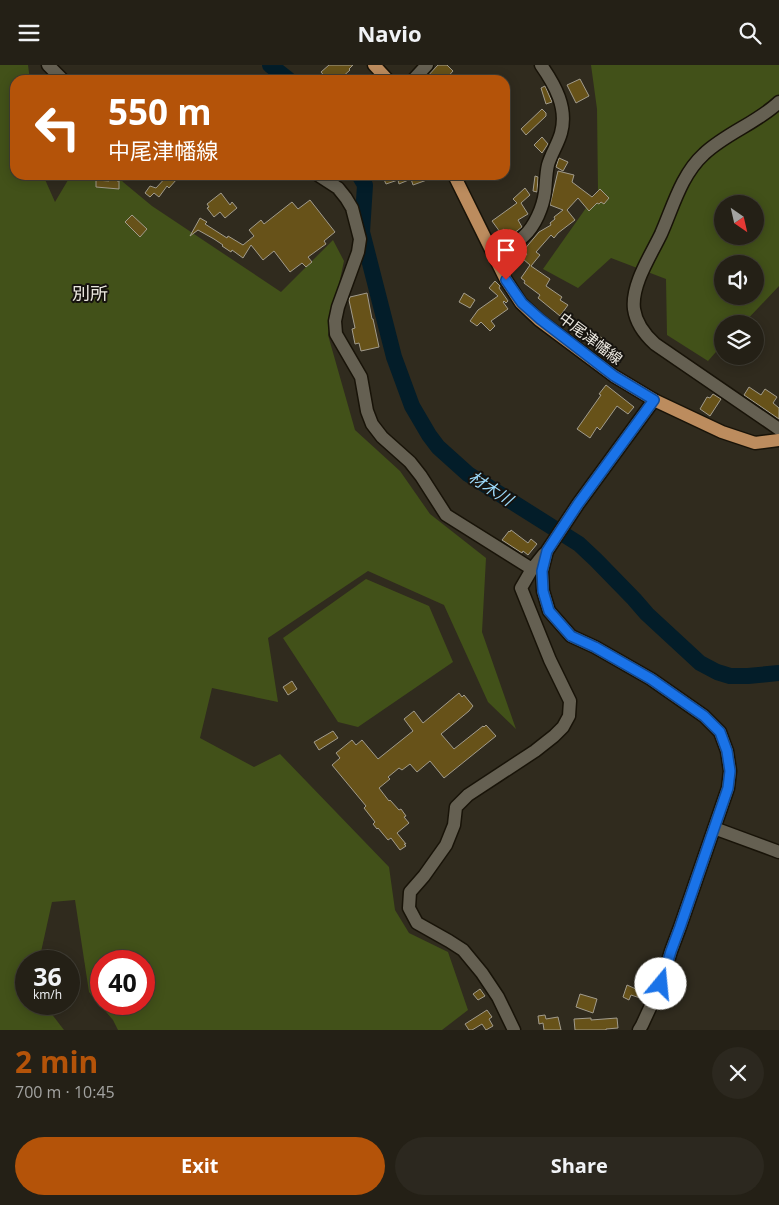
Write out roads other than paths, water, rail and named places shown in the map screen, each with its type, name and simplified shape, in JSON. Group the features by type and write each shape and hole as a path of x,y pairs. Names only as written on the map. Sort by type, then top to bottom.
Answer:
{"main road":[{"path":"374,65 383,75"},
{"name":"中尾津幡線","path":"457,180 506,280 522,303 540,319 614,376 654,400 722,433 755,443 779,440"}],"street":[{"path":"48,65 58,75"},
{"path":"418,75 428,65"},
{"path":"495,255 525,236 532,227 545,194 548,162 561,134 563,124 559,96 541,65"},
{"path":"779,102 762,116 711,147 693,167 681,186 639,280 634,293 634,308 638,323 646,336 655,344 779,429"},
{"path":"326,180 338,188 352,208 360,239 358,252 338,307 335,321 336,334 361,377 367,411 372,424 382,437 410,462 446,515 532,569"},
{"path":"514,1030 498,997 482,973 463,950 417,923 409,908 410,892 446,845 454,825 456,807 468,795 535,751 554,736 563,727 569,716 570,701 550,660 521,588 532,569 547,551 578,504 654,400"},
{"path":"547,551 542,571 543,591 549,611 571,636 595,647 651,679 704,716 720,732 727,751 730,771 728,788 661,984 639,1030"},
{"path":"714,828 779,852"}],"waterway":[{"name":"材木川","path":"270,65 283,75"},
{"name":"材木川","path":"362,180 365,185 362,232 394,357 412,406 438,447 468,474 579,544 647,614 700,663 730,676 779,673"}],"district":[{"name":"別所","path":"90,293"}]}
